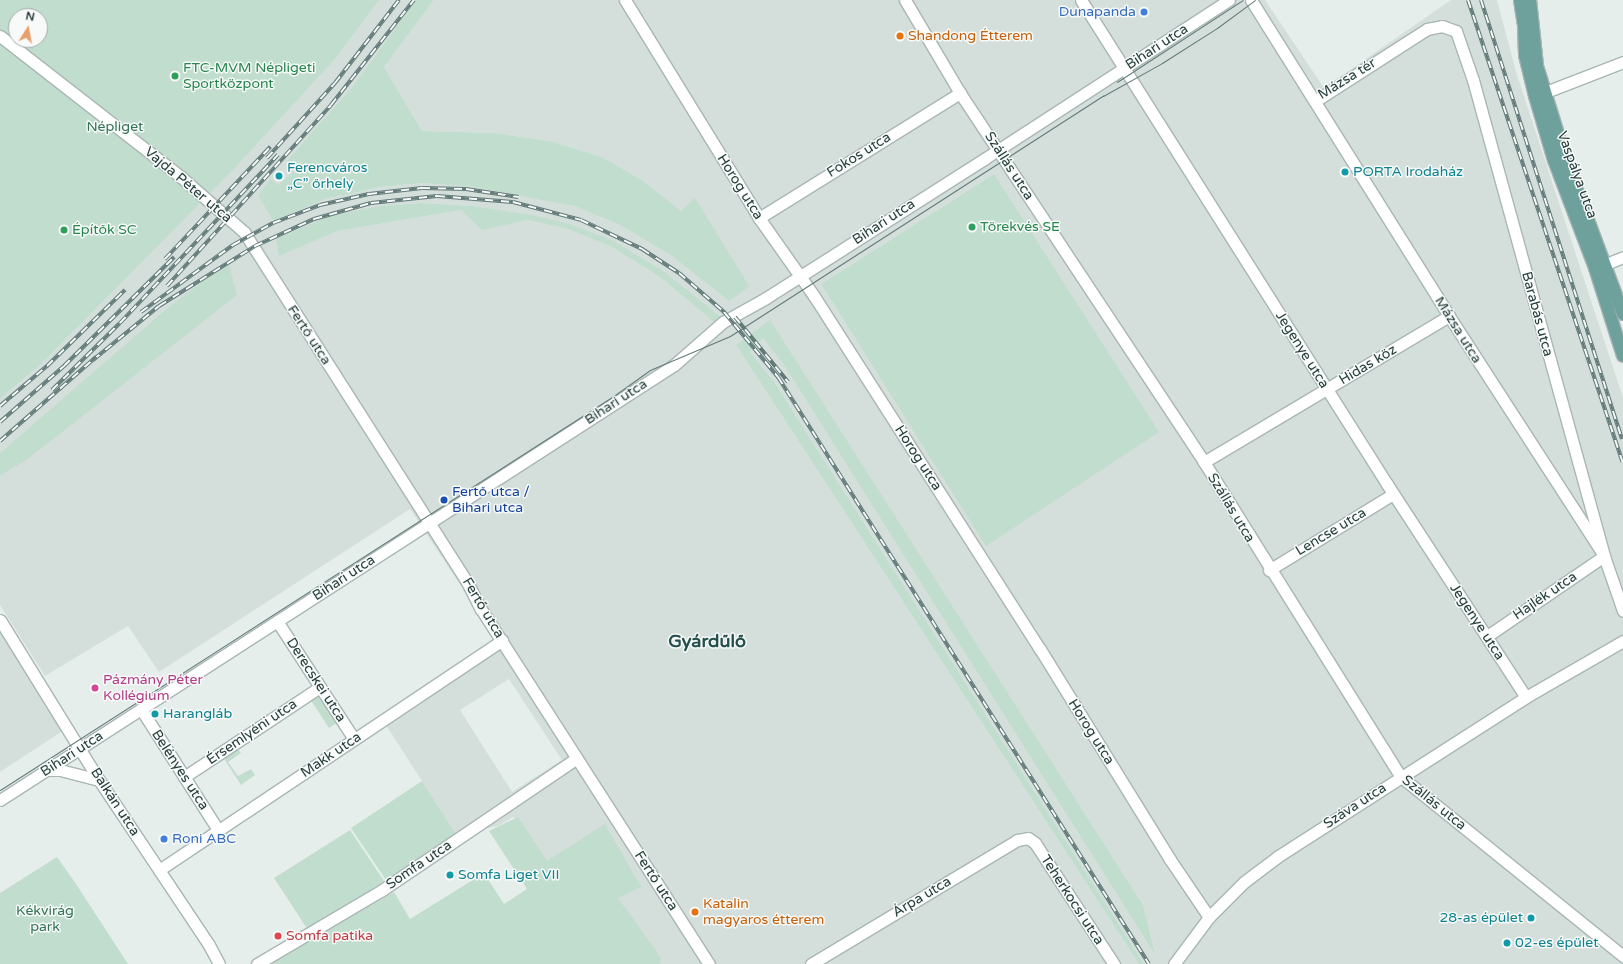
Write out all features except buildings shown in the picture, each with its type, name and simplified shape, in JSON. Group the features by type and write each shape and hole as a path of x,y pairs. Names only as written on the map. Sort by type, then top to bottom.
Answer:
{"main road":[{"name":"Vaspálya utca","path":"1520,0 1524,25 1525,55 1568,166 1584,222 1601,266 1623,314"},
{"name":"Vaspálya utca","path":"1530,0 1534,52 1540,94"},
{"name":"Vaspálya utca","path":"1601,266 1623,356"}],"street":[{"name":"Horog utca","path":"625,0 759,218 800,276 1040,649 1169,858 1209,916"},
{"name":"Szállás utca","path":"905,0 960,93 999,149 1204,462 1269,570 1400,776 1623,956"},
{"name":"Jegenye utca","path":"1081,0 1393,494 1526,697"},
{"name":"Bihari utca","path":"0,800 674,365 723,322 800,276 1229,0"},
{"name":"Mázsa tér","path":"1251,0 1315,101 1428,29 1442,26"},
{"name":"Barabás utca","path":"1442,26 1456,31 1473,80 1604,556 1623,611"},
{"name":"Vajda Péter utca","path":"0,36 206,197 244,232 257,252"},
{"path":"1540,94 1623,62"},
{"name":"Fokos utca","path":"759,218 960,93"},
{"name":"Mázsa utca","path":"1315,101 1449,316 1604,556"},
{"name":"Fertő utca","path":"257,252 709,964"},
{"path":"1601,266 1623,257"},
{"name":"Hidas köz","path":"1204,462 1449,316"},
{"name":"Lencse utca","path":"1269,570 1393,494"},
{"path":"1575,513 1590,504"},
{"name":"Hajlék utca","path":"1487,636 1604,556"},
{"name":"Balkán utca","path":"0,620 81,748 99,780 219,964"},
{"name":"Derecskei utca","path":"277,621 354,739"},
{"name":"Makk utca","path":"159,870 502,640"},
{"name":"Száva utca","path":"1174,964 1209,916 1244,882 1277,857 1400,776 1526,697 1623,641"},
{"name":"Érsemlyéni utca","path":"184,777 320,687"},
{"name":"Belényes utca","path":"141,709 218,830"},
{"name":"Somfa utca","path":"257,964 382,890 577,758"},
{"path":"47,770 60,770 99,780"},
{"name":"Árpa utca","path":"814,962 1017,840 1028,838"},
{"name":"Teherkocsi utca","path":"1028,838 1035,843 1114,964"}],"shaded area":[{"path":"379,0 416,0 353,86 288,161 295,170 278,185 271,179 272,221 325,199 381,187 422,183 475,187 530,196 574,206 620,225 669,254 729,301 695,199 681,211 642,180 602,157 550,141 493,133 422,131 384,67 434,0 1265,0 1324,88 1451,0 1497,0 1516,72 1623,398 1623,964 1144,964 775,383 750,352 763,337 784,365 1156,954 1143,905 770,321 736,345 1139,964 413,964 538,893 538,858 513,817 498,826 456,834 386,725 500,645 410,509 159,672 128,626 45,676 0,605 0,476 25,461 229,265 206,279 0,453 0,399 40,365 234,169 336,58","holes":["994,174 987,546 821,284","421,203 473,206 527,214 614,241 662,270 721,317 715,323 660,277 612,247 568,229 527,220 482,229 461,210 338,231 279,256 381,206","509,679 562,760 512,792 460,710"]},
{"path":"0,626 64,730 0,772"}],"green space":[{"name":"Népliget","path":"0,0 379,0 336,58 234,169 40,365 0,399"},
{"path":"416,0 434,0 384,67 422,131 494,133 550,141 602,157 642,180 681,211 695,198 749,286 729,301 669,254 620,225 574,206 475,187 422,183 381,187 325,199 273,221 258,195 271,179 278,185 295,170 287,161 353,86"},
{"path":"994,174 1159,432 986,546 821,284"},
{"path":"421,203 473,206 527,214 570,224 614,241 662,270 721,317 715,323 660,277 612,247 568,229 527,220 482,230 461,210 338,231 279,256 276,239 327,217 381,206"},
{"path":"229,265 237,295 25,461 0,476 0,453 163,312 206,279"},
{"path":"770,320 1143,905 1156,956 784,365 763,338 750,352 775,383 1144,964 1139,964 736,345"},
{"path":"321,692 340,721 329,728 310,699"},
{"path":"237,748 241,753 228,762 238,776 251,769 255,775 241,785 223,757"},
{"path":"422,781 456,834 386,880 351,828"},
{"path":"518,817 547,861 605,824 641,887 618,898 661,958 660,964 257,964 316,937 394,892 410,919 484,873 504,904 527,889 489,831"},
{"path":"350,830 384,881 308,930 274,878"},
{"name":"Kékvirág park","path":"57,857 128,964 0,964 0,893"}],"tram line":[{"path":"1117,82 1243,0"},
{"path":"0,790 615,395 650,370 730,336 1103,96 1162,63 1217,28 1255,0"}],"railway":[{"path":"267,158 335,83 399,0"},
{"path":"167,286 331,105 414,0"},
{"path":"1468,0 1623,462"},
{"path":"1481,0 1622,439"},
{"path":"165,259 270,147"},
{"path":"52,390 120,323 278,155"},
{"path":"141,312 233,245 273,223 320,205 369,194 422,188 466,189 518,197"},
{"path":"93,360 159,306 255,246 314,219 371,203 437,196 513,202 581,220 642,249 679,273 724,312 778,377 1149,964"},
{"path":"0,422 64,366 174,257"},
{"path":"0,406 47,366 125,290"},
{"path":"735,317 788,382"},
{"path":"0,441 96,357"}],"place":[{"name":"Dunapanda","path":"1144,12"},
{"name":"Shandong Étterem","path":"900,36"},
{"name":"FTC-MVM Népligeti Sportközpont","path":"175,76"},
{"name":"PORTA Irodaház","path":"1345,172"},
{"name":"Ferencváros „C” őrhely","path":"279,176"},
{"name":"Törekvés SE","path":"972,227"},
{"name":"Építők SC","path":"64,230"},
{"name":"Fertő utca / Bihari utca","path":"444,500"},
{"name":"Pázmány Péter Kollégium","path":"95,688"},
{"name":"Harangláb","path":"155,714"},
{"name":"Roni ABC","path":"164,839"},
{"name":"Somfa Liget VII","path":"450,875"},
{"name":"Katalin magyaros étterem","path":"695,912"},
{"name":"28-as épület","path":"1531,918"},
{"name":"Somfa patika","path":"278,936"},
{"name":"02-es épület","path":"1507,943"}],"district":[{"name":"Gyárdűlő","path":"707,641"}]}
